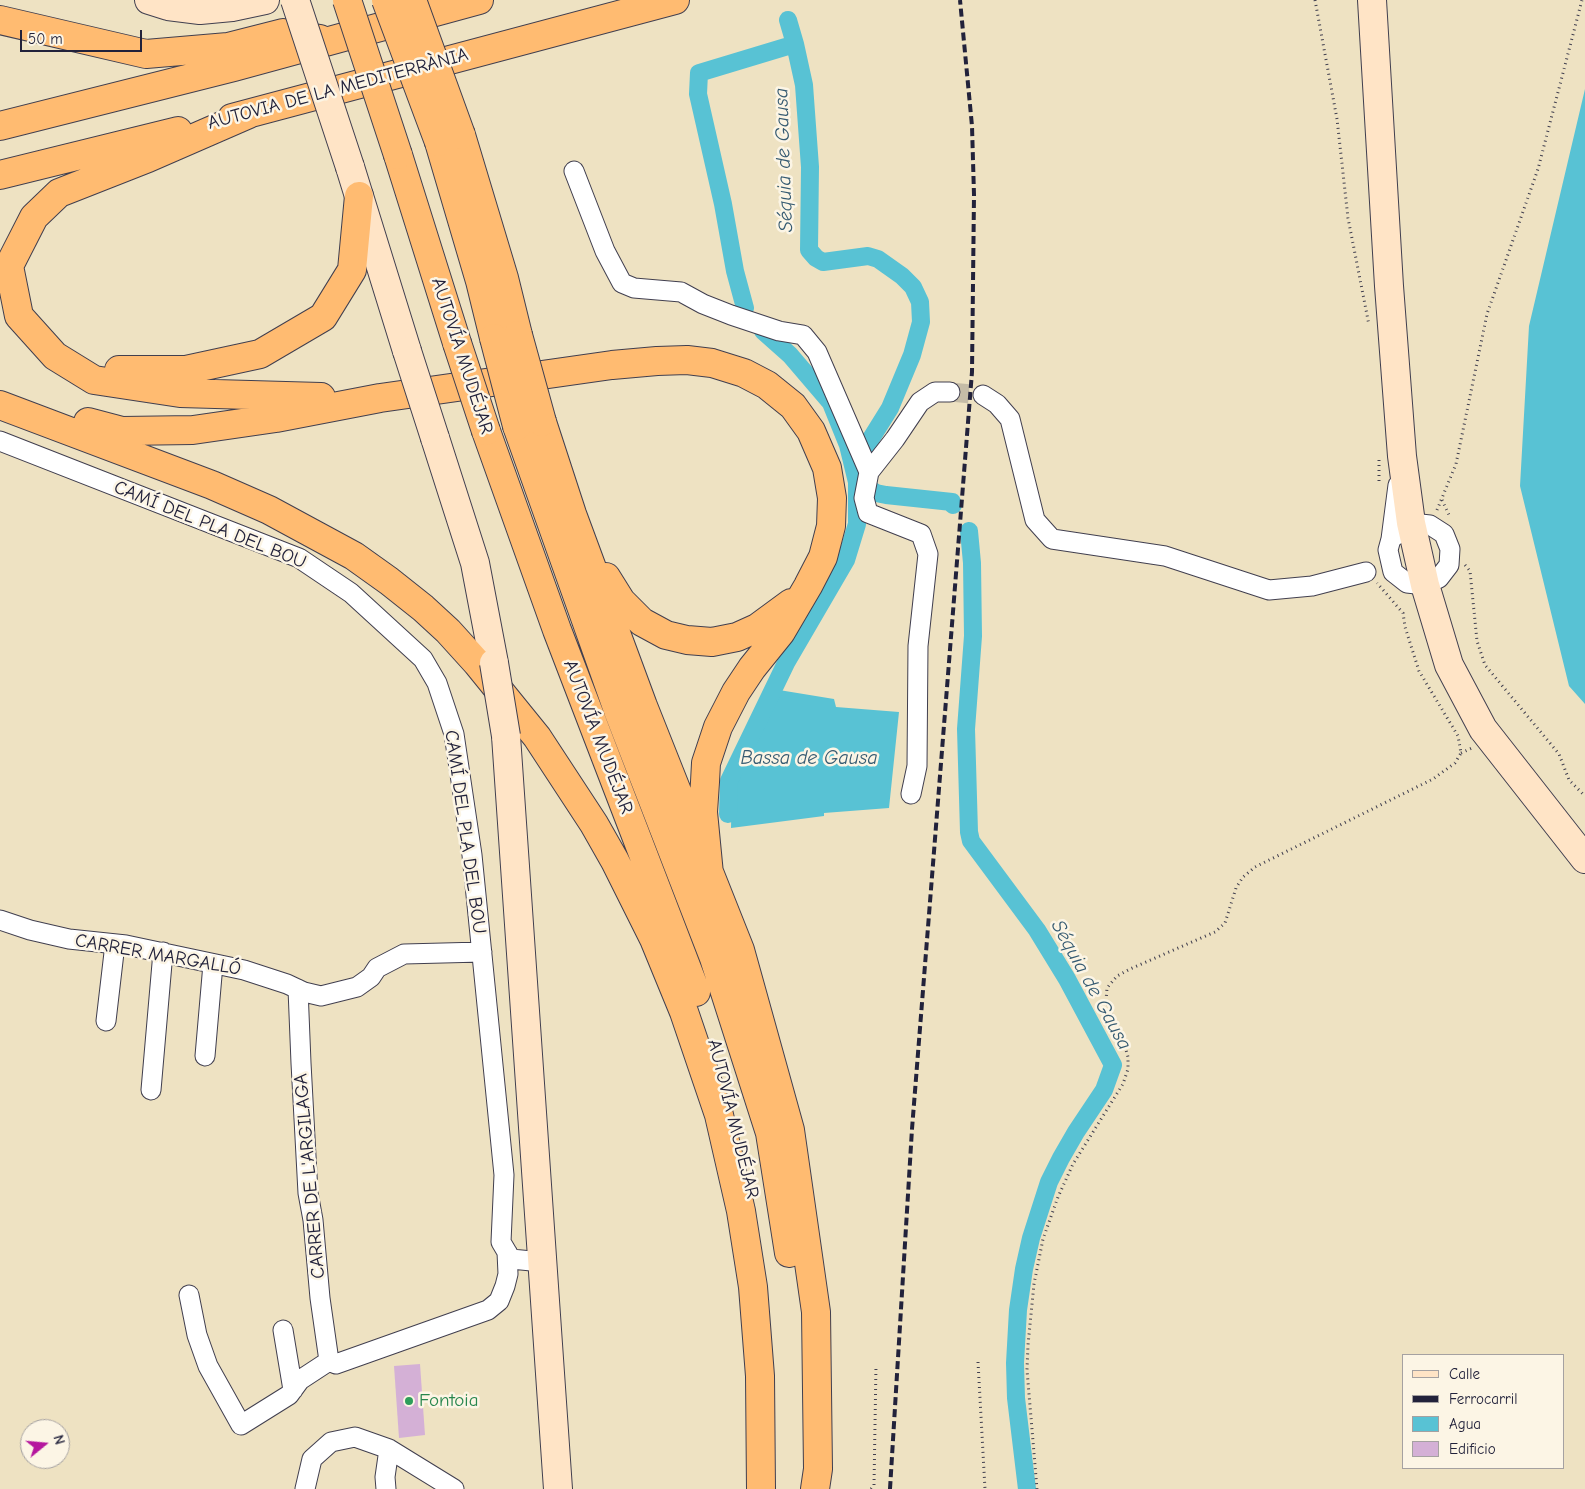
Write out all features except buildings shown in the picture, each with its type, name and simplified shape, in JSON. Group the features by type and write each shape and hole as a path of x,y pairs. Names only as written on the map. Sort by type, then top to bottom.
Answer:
{"highway":[{"name":"AUTOVÍA MUDÉJAR","path":"346,0 398,155 486,431 557,630 711,1031 731,1099 752,1190 766,1280 774,1407 772,1489"},
{"name":"AUTOVÍA MUDÉJAR","path":"386,0 450,139 480,281 506,337 530,424 619,713 714,958 770,1133 799,1315 802,1469 800,1489"},
{"path":"412,0 450,139"},
{"path":"0,126 234,67 479,0"},
{"name":"AUTOVIA DE LA MEDITERRÀNIA","path":"0,175 249,114 675,0"},
{"path":"0,20 146,54 228,47 283,33 329,41"},
{"path":"249,114 148,158 59,193 34,217 9,266 19,316 55,356 94,380 180,393 380,398"},
{"path":"55,356 110,369 186,370 260,354 323,317 352,270 359,196"},
{"path":"0,397 122,431 193,430 276,418 380,398 612,365 658,361 687,360 712,363 744,373 767,385 794,406 811,431 827,468 832,498 831,526 823,557 808,586 781,632 752,668 736,692 718,727 706,763 704,782 703,812 709,874"},
{"path":"0,404 260,506 354,556 409,598 448,632 477,663 537,737 594,824 654,939 684,1012 719,1116 739,1201 753,1287 760,1376 761,1489"},
{"path":"530,424 620,601 642,622 666,635 687,640 712,642 737,637 758,628 782,612 808,586"},
{"path":"530,424 572,514 643,706 740,950 790,1130 816,1312 818,1469 815,1489"}],"main road":[{"path":"149,0 168,6 200,10 232,7 265,0"},
{"path":"295,0 350,167 475,563 494,663 506,736 558,1489"},
{"path":"1372,0 1389,286 1402,456 1397,538 1425,585 1449,665 1483,729 1585,859"}],"street":[{"path":"574,171 605,251 622,283 634,288 681,292 703,304 731,315 779,331 803,335 817,352 869,472"},
{"path":"911,794 917,766 918,646 928,554 921,534 868,513 864,498 869,472 895,439 920,402 934,392 950,392"},
{"path":"983,395 997,404 1010,419 1035,520 1052,540 1165,556 1269,590 1312,586 1366,572 1393,572 1407,583 1425,585"},
{"name":"CAMÍ DEL PLA DEL BOU","path":"0,441 299,558 352,593 423,659 437,683 454,734 472,855 504,1174 501,1242 507,1252 508,1274 499,1301 488,1310 336,1364 329,1361"},
{"path":"1366,572 1397,538"},
{"path":"1393,572 1397,538"},
{"name":"CARRER MARGALLÓ","path":"0,920 30,930 69,939 163,952 244,970 321,996 357,987 371,977 377,968 404,954 482,952"},
{"path":"106,1021 115,944"},
{"path":"151,1090 163,952"},
{"path":"205,1056 213,964"},
{"name":"CARRER DE L'ARGILAGA","path":"298,989 300,1063 308,1192 313,1220 320,1298 329,1361"},
{"path":"507,1252 511,1260 542,1262"},
{"path":"189,1295 197,1335 208,1366 240,1425 289,1395 300,1380 329,1361"},
{"path":"283,1330 293,1390"},
{"path":"305,1489 312,1459 331,1442 355,1437 389,1449 454,1489"},
{"path":"386,1489 385,1477 389,1449"}],"path":[{"path":"1441,499 1456,464 1487,314 1538,170 1582,0"},
{"path":"1460,570 1463,562 1470,571 1477,641 1486,666 1558,754 1569,780 1585,796"},
{"path":"1037,1489 1027,1362 1034,1284 1043,1239 1058,1196 1073,1164 1123,1084 1128,1069 1128,1057 1124,1043 1106,1001 1107,988 1117,976 1130,969 1215,932 1225,923 1236,888 1243,877 1255,867 1433,780 1455,763 1462,753"},
{"path":"978,1362 985,1489"},
{"path":"871,1489 874,1485 876,1364"}],"water":[{"path":"1585,89 1585,704 1569,686 1520,486 1529,326"},
{"name":"Bassa de Gausa","path":"779,690 834,699 836,707 899,712 889,808 824,813 824,816 731,828 732,780"}],"waterway":[{"name":"Séquia de Gausa","path":"788,20 804,85 810,167 809,250 816,258 823,262 868,256 878,259 902,276 913,287 920,302 921,322 912,355 890,408 867,445"},
{"path":"745,308 735,271 723,204 698,94 699,73 795,44"},
{"path":"728,814 729,781 786,663 846,560 857,524 857,482 848,445 831,403 790,355 763,331"},
{"name":"Séquia de Gausa","path":"870,489 876,493 886,495 952,502 953,505"},
{"name":"Séquia de Gausa","path":"969,531 972,563 973,636 966,729 969,832 971,841 1037,930 1067,979 1113,1065 1104,1090 1076,1132 1049,1182 1031,1238 1024,1269 1018,1310 1015,1363 1016,1398 1027,1489"}],"tunnel":[{"path":"950,392 983,395"}],"railway":[{"path":"890,1489 912,1129 972,372 974,195 972,126 960,0"}],"place":[{"name":"Fontoia","path":"409,1401"}]}
